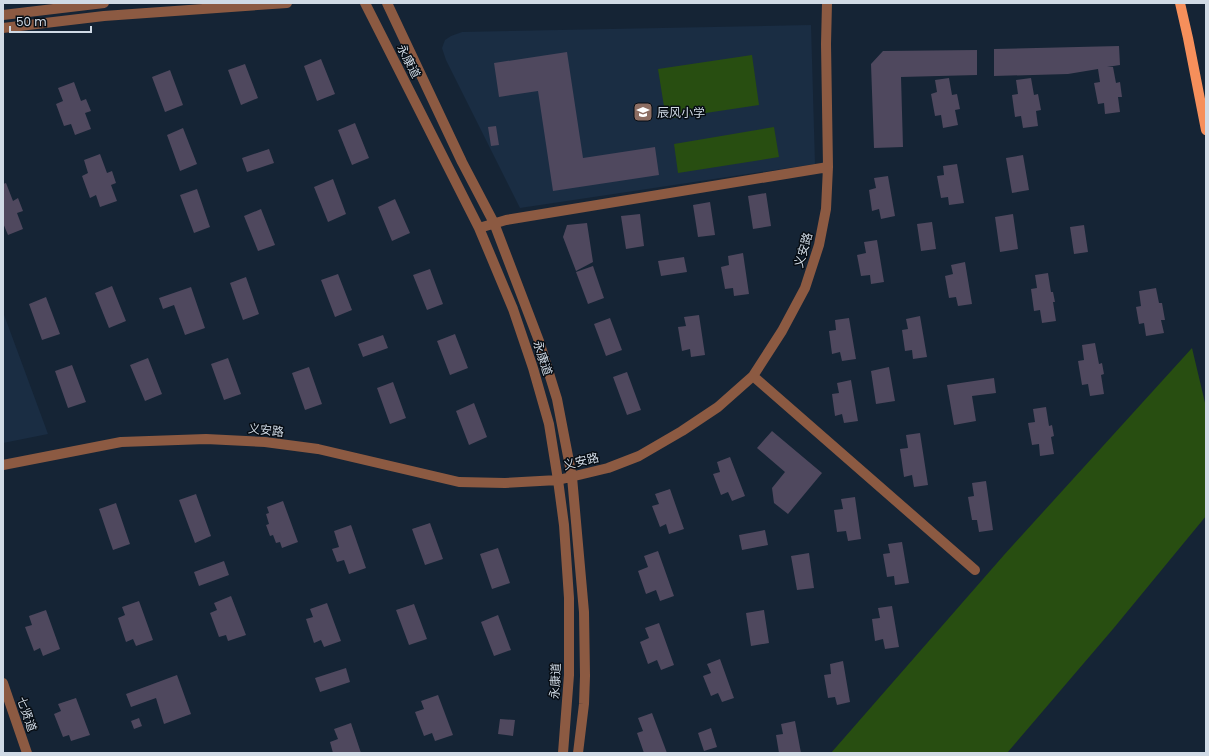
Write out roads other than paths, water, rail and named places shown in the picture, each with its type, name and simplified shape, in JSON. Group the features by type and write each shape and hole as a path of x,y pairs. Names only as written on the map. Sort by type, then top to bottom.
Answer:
{"main road":[{"path":"1180,3 1206,130"}],"street":[{"path":"3,15 104,3"},
{"path":"3,28 104,16 287,3"},
{"name":"永康道","path":"365,3 479,228 513,309 533,368 549,424 564,525 569,598 569,676 563,753"},
{"name":"永康道","path":"387,3 462,162 494,223 538,341 556,399 572,477 584,612 584,704 578,753"},
{"name":"义安路","path":"3,465 121,442 206,439 265,442 318,449 459,482 505,483 558,480 608,468 639,456 682,431 718,407 753,376 782,331 805,288 819,245 826,209 828,167 826,44 827,3"},
{"path":"479,228 506,220 828,167"},
{"path":"753,376 975,570"},
{"name":"七贤道","path":"3,683 27,753"}],"place":[{"name":"辰风小学","path":"643,112"}]}
